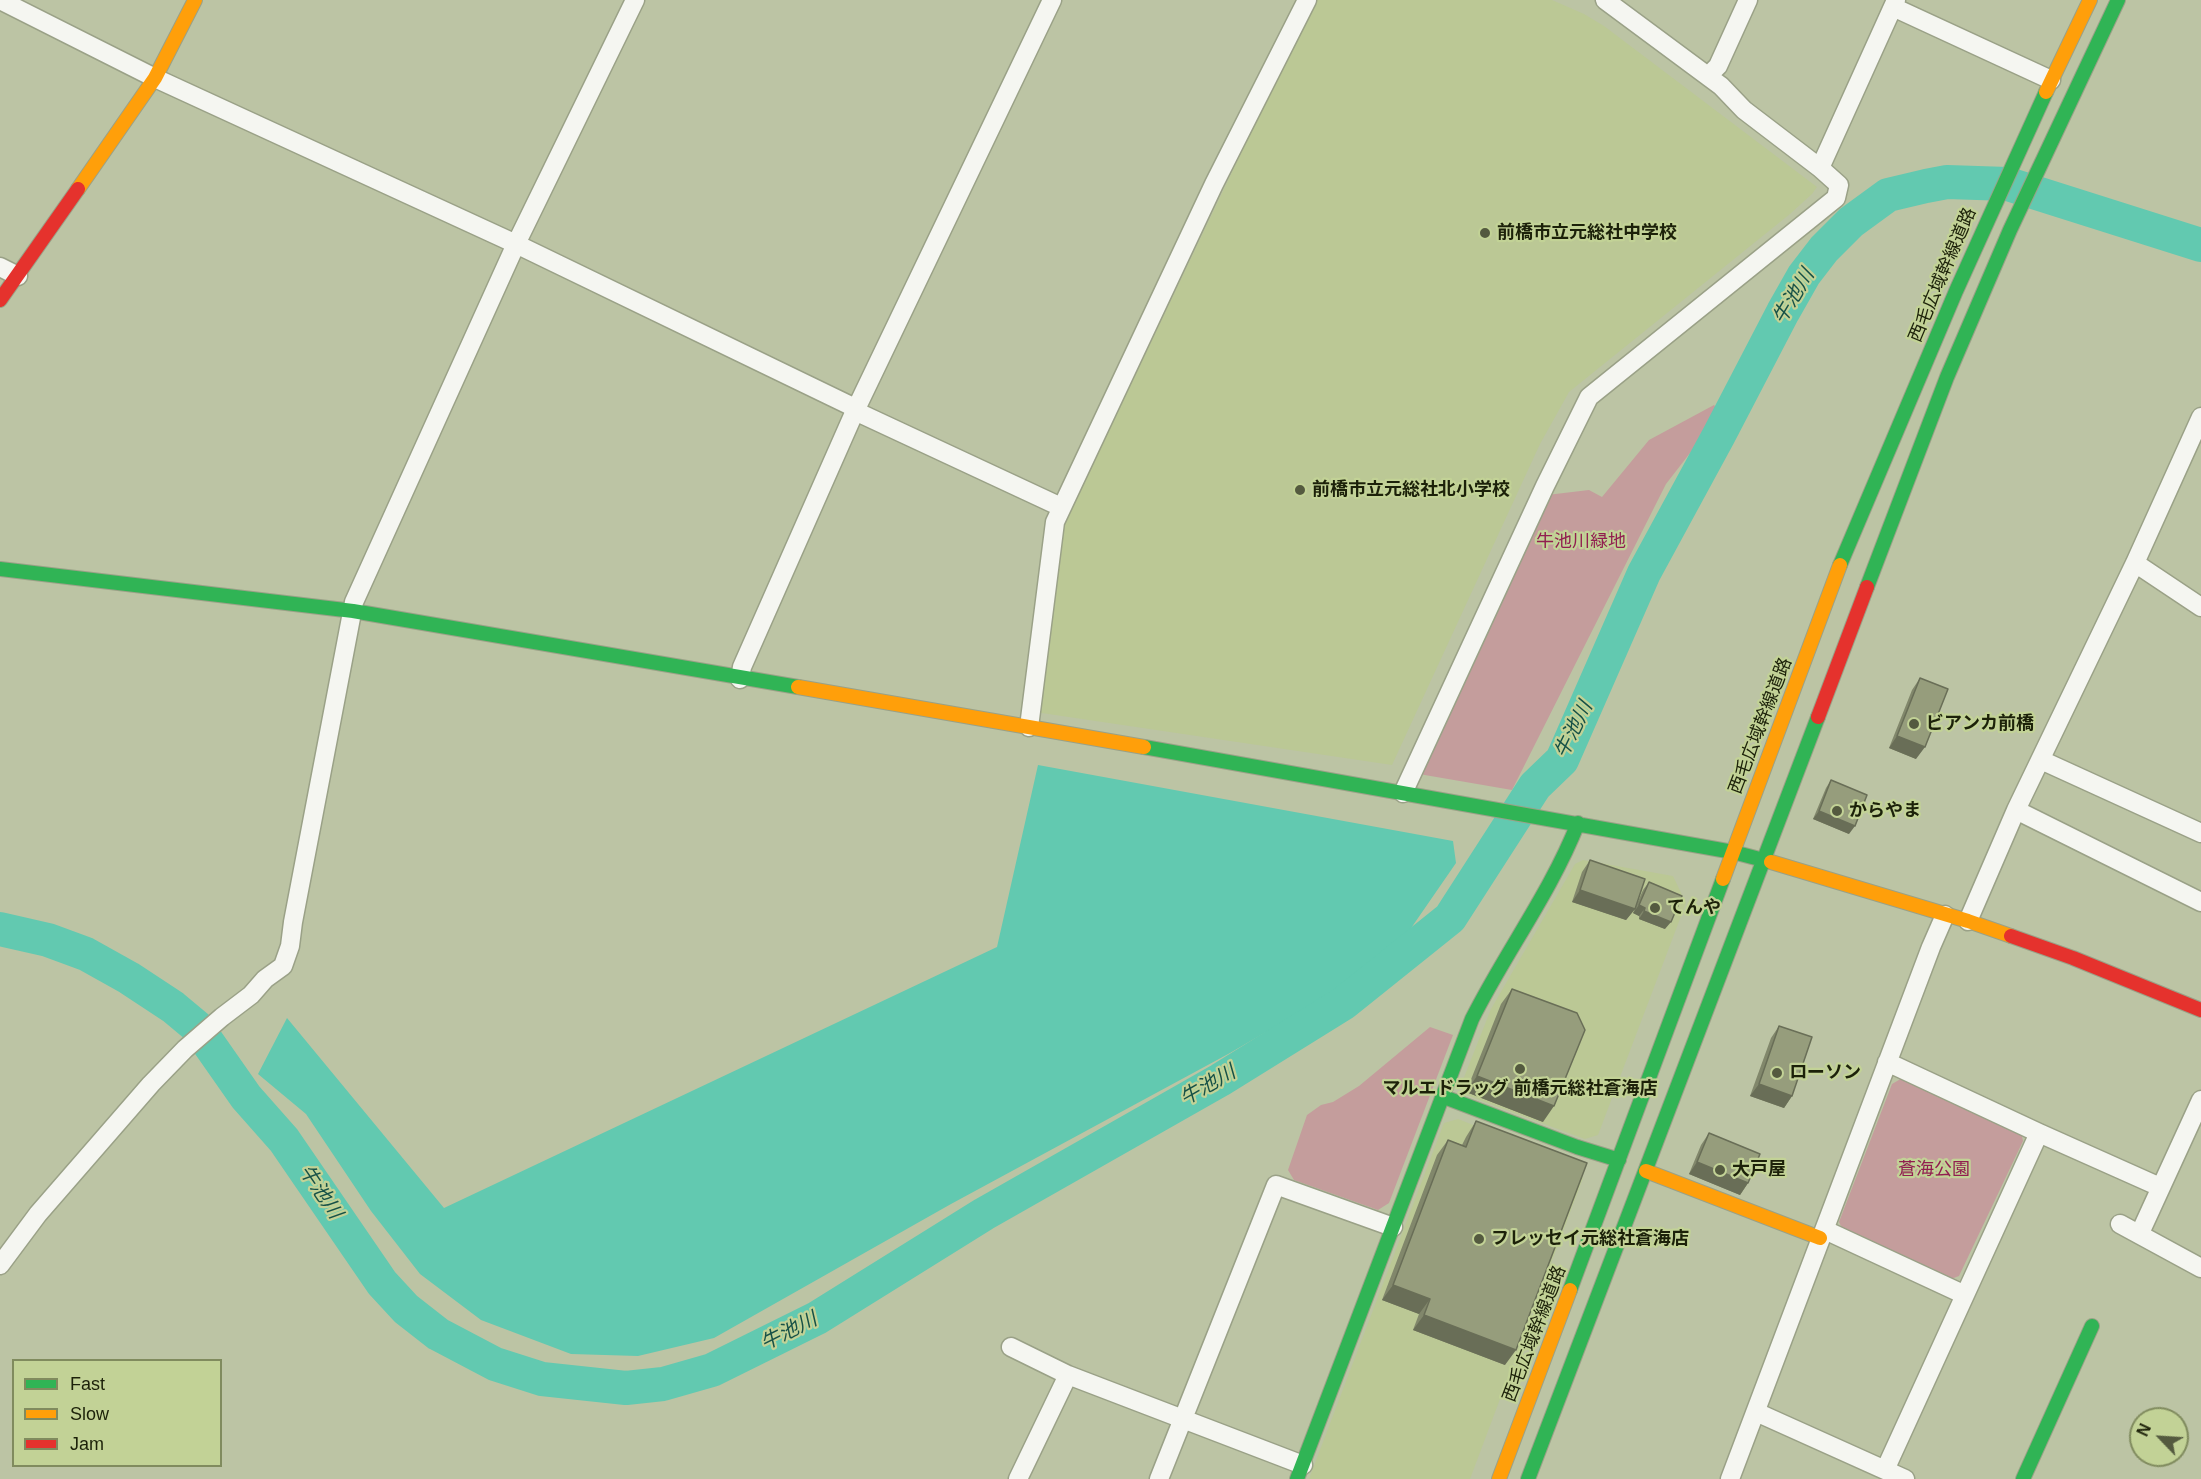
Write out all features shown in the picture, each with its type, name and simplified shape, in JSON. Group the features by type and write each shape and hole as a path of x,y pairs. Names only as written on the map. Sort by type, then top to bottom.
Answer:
{"street":[{"path":"0,0 156,78 516,244 849,405 855,411 1060,507"},
{"path":"0,300 156,78 195,0"},
{"path":"0,1265 38,1214 151,1084 215,1022 251,995 265,979 282,966 288,953 354,602 516,244 635,0"},
{"path":"740,679 742,667 855,411 1052,0"},
{"path":"1029,727 1055,522 1060,507 1214,184 1307,0"},
{"path":"1403,793 1589,397 1836,198 1839,185 1820,168 1744,110 1721,86 1605,0"},
{"path":"1708,76 1718,66 1748,0"},
{"name":"西毛広域幹線道路","path":"1499,1479 1620,1160 1831,589 1921,370 2015,154 2090,0"},
{"path":"1528,1479 1947,377 2010,230 2118,0"},
{"path":"1820,168 1895,3 2051,80"},
{"path":"0,267 18,276"},
{"path":"1968,921 2016,810 2135,563 2201,417"},
{"path":"2135,563 2201,607"},
{"path":"0,569 353,611 1029,727 1733,852 1968,921 2073,958 2201,1010"},
{"path":"2041,760 2201,833"},
{"path":"2016,810 2201,902"},
{"path":"1011,1347 1068,1375 1181,1420 1300,1472 1480,1002 1565,857 1578,823"},
{"path":"1730,1479 1931,947 1946,915"},
{"path":"1887,1062 2160,1187"},
{"path":"1444,1097 1577,1147 1620,1160"},
{"path":"2140,1233 2201,1100"},
{"path":"1886,1470 2039,1133"},
{"path":"1646,1170 1822,1234 1965,1295"},
{"path":"1159,1479 1276,1185 1394,1227"},
{"path":"2120,1224 2201,1268"},
{"path":"2023,1479 2092,1326"},
{"path":"1018,1479 1068,1375"},
{"path":"1756,1412 1905,1479"}],"shaded area":[{"path":"1314,0 1552,0 1604,26 1817,187 1790,214 1569,392 1540,444 1392,765 1035,712 1063,527"},
{"path":"1583,860 1673,876 1686,903 1598,1135 1585,1139 1466,1095 1461,1085 1491,1009 1575,864"},
{"path":"1458,1119 1576,1166 1583,1178 1470,1479 1309,1479 1444,1123"}],"green space":[{"name":"牛池川緑地","path":"1714,405 1719,410 1711,426 1666,484 1512,790 1419,774 1547,495 1589,490 1602,497 1649,440"},
{"path":"1430,1027 1453,1035 1389,1203 1378,1210 1294,1180 1288,1170 1307,1115 1321,1105 1333,1102 1359,1086"},
{"name":"蒼海公園","path":"1904,1077 2021,1132 2023,1141 1959,1276 1948,1280 1845,1234 1839,1222 1892,1084"}],"water":[{"path":"1038,765 1453,841 1456,863 1407,934 1333,993 1230,1053 951,1204 714,1338 638,1356 571,1354 481,1320 420,1274 371,1211 306,1114 258,1074 287,1018 444,1208 997,947"}],"building":[{"name":"ビアンカ前橋","path":"1920,678 1948,689 1925,747 1897,736"},
{"name":"からやま","path":"1831,780 1867,795 1855,826 1819,811"},
{"path":"1590,860 1645,879 1635,909 1580,890"},
{"name":"てんや","path":"1649,882 1682,896 1671,922 1644,911 1645,908 1639,905"},
{"name":"マルエドラッグ 前橋元総社蒼海店","path":"1512,989 1577,1013 1585,1030 1554,1106 1477,1076"},
{"name":"ローソン","path":"1779,1026 1812,1037 1792,1096 1759,1084"},
{"name":"フレッセイ元総社蒼海店","path":"1476,1121 1587,1163 1516,1350 1424,1315 1430,1299 1393,1285 1448,1140 1466,1147"},
{"path":"1709,1133 1760,1154 1748,1183 1697,1162"}],"waterway":[{"name":"牛池川","path":"0,929 48,940 86,954 129,978 173,1007 197,1027 246,1097 284,1140 382,1283 406,1309 438,1334 495,1364 542,1379 626,1388 663,1384 712,1370 817,1318 984,1214 1220,1080 1344,1003 1450,918 1535,786 1562,760 1644,573 1783,312 1804,275 1824,249 1851,222 1888,195 1947,182 2008,184 2201,245"}],"traffic: fast":[{"path":"1867,587 1947,377 2010,230 2118,0"},
{"path":"1840,565 1956,291 2046,92"},
{"path":"0,569 353,611 798,687"},
{"path":"1528,1479 1818,717"},
{"path":"1144,747 1733,852 1771,862"},
{"path":"1297,1479 1472,1019 1555,873 1578,823"},
{"path":"1570,1290 1723,879"},
{"path":"1444,1097 1577,1147 1619,1160"},
{"path":"2023,1479 2092,1326"}],"traffic: slow":[{"path":"78,189 155,78 195,0"},
{"path":"2046,92 2090,0"},
{"path":"1723,879 1840,565"},
{"path":"798,687 1144,747"},
{"path":"1771,862 2011,936"},
{"path":"1646,1171 1820,1238"},
{"path":"1499,1479 1570,1290"}],"traffic: jam":[{"path":"0,300 78,189"},
{"path":"1818,717 1867,587"},
{"path":"2011,936 2073,958 2201,1010"}],"place":[{"name":"前橋市立元総社中学校","path":"1485,233"},
{"name":"前橋市立元総社北小学校","path":"1300,490"},
{"name":"ビアンカ前橋","path":"1914,724"},
{"name":"からやま","path":"1837,811"},
{"name":"てんや","path":"1655,908"},
{"name":"マルエドラッグ 前橋元総社蒼海店","path":"1520,1069"},
{"name":"ローソン","path":"1777,1073"},
{"name":"大戸屋","path":"1720,1170"},
{"name":"フレッセイ元総社蒼海店","path":"1479,1239"}]}
